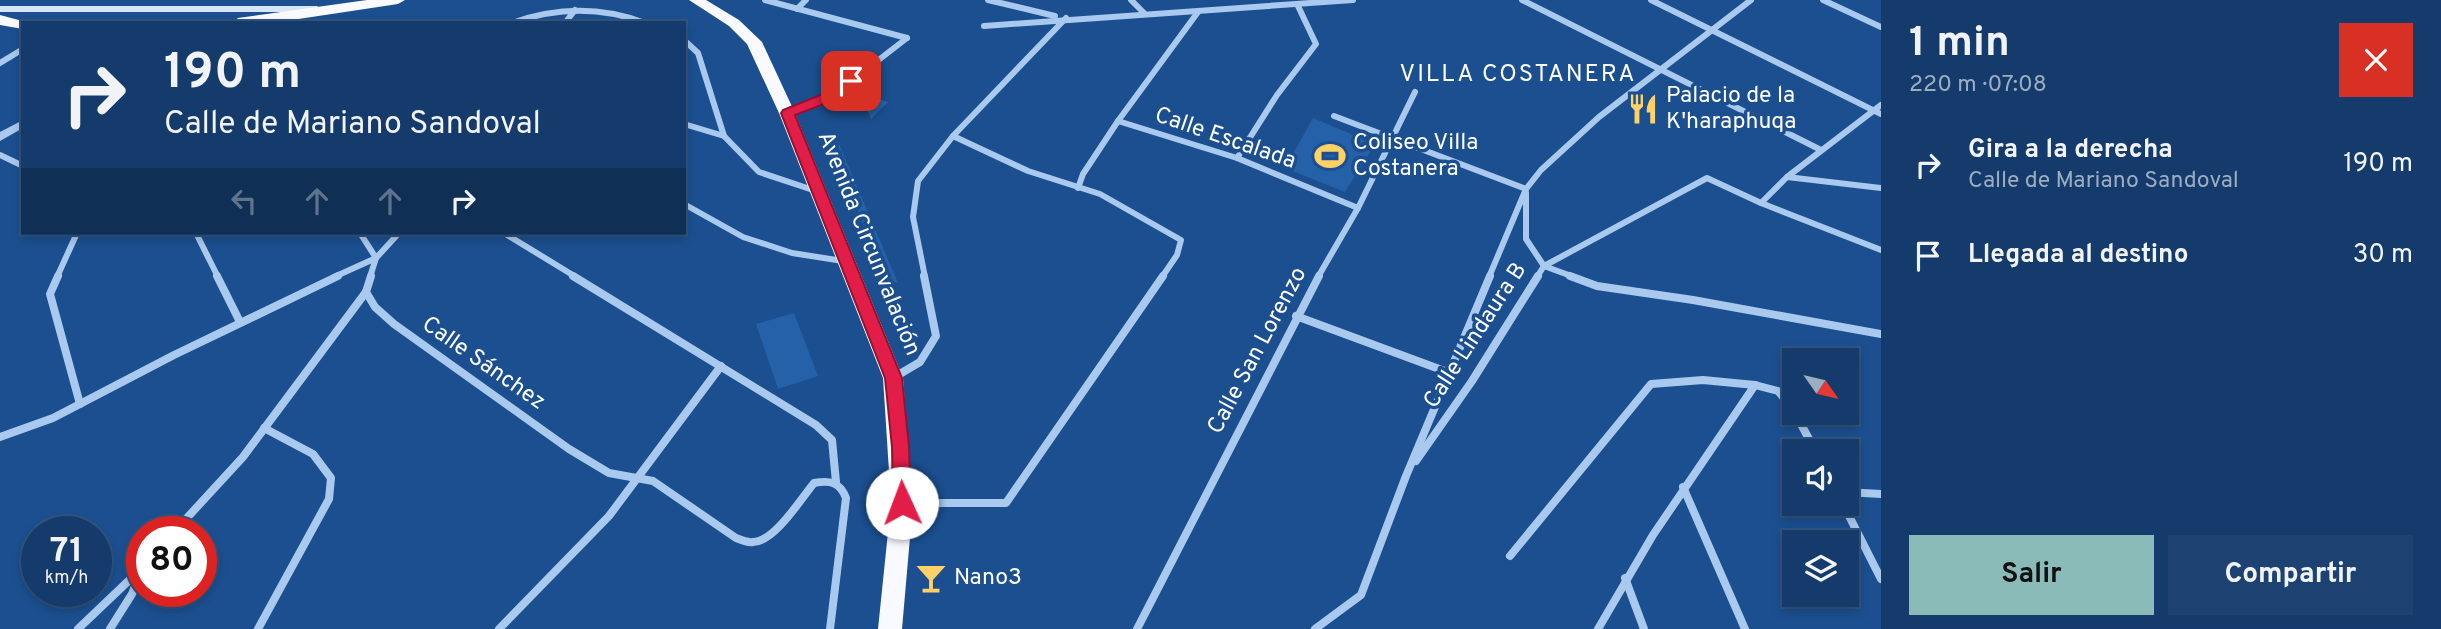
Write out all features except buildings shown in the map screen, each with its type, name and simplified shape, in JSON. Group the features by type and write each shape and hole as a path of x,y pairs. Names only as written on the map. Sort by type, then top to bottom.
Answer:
{"highway":[{"path":"251,21 398,0"},
{"name":"Avenida Circunvalación","path":"696,0 734,23 754,41 820,193 893,378 902,503 890,629"},
{"path":"0,20 21,24"}],"main road":[{"path":"174,9 186,0"},
{"path":"0,9 131,4 174,9 331,9"}],"street":[{"path":"765,0 907,38 832,96 787,113"},
{"path":"797,9 806,0"},
{"path":"988,0 1066,18"},
{"path":"1131,0 1144,13"},
{"path":"984,26 1066,18 1298,6 1353,0"},
{"path":"1522,0 1821,150"},
{"path":"1651,0 1878,113"},
{"name":"Calle Lindaura B","path":"1315,629 1361,595 1406,476 1526,189 1542,170 1599,117 1662,72 1751,0"},
{"path":"1823,0 1881,27"},
{"path":"1237,158 1277,95 1316,44 1298,6"},
{"path":"517,21 526,17 595,9 638,21"},
{"path":"567,21 575,10"},
{"path":"1078,188 1083,174 1118,121 1198,12"},
{"path":"893,378 920,362 936,336 913,217 918,181 953,136 1066,18"},
{"path":"686,42 698,53 724,136 759,172 820,193"},
{"path":"0,62 21,50"},
{"name":"Calle San Lorenzo","path":"1137,629 1296,316 1357,208 1415,92"},
{"path":"1881,105 1878,113 1821,150 1787,177 1761,203 1881,250"},
{"path":"1334,116 1526,189 1526,239 1544,266 1597,286 1881,334"},
{"name":"Calle Escalada","path":"1118,121 1237,158 1357,208"},
{"path":"0,136 21,124"},
{"path":"686,125 724,136"},
{"path":"902,503 1006,503 1177,255 1181,240 1100,194 1028,171 953,136"},
{"path":"0,155 21,165"},
{"path":"1787,177 1881,188"},
{"name":"Calle Lindaura B","path":"1406,476 1472,381 1544,266 1707,178 1761,203"},
{"path":"686,205 743,237 792,253 848,261"},
{"path":"76,235 50,294 80,404"},
{"path":"197,235 240,322"},
{"path":"189,516 243,457 366,292 376,258 361,235"},
{"path":"0,437 13,435 80,404 240,322 376,258 397,235"},
{"path":"507,235 816,425 832,440 836,482 843,487 846,498 830,629"},
{"name":"Calle Sánchez","path":"366,292 375,307 394,324 569,449 609,473 653,481 736,538 750,543 760,541 771,534 814,483 836,482"},
{"path":"1296,316 1450,373"},
{"path":"499,629 608,516 721,366"},
{"path":"1510,556 1651,384 1687,379 1733,380 1770,385 1782,394"},
{"path":"1598,629 1625,578 1683,486 1755,384"},
{"path":"258,629 329,499 331,478 313,454 264,428"},
{"path":"1683,486 1745,629"},
{"path":"1859,493 1881,494"},
{"path":"1849,516 1881,579"},
{"path":"1625,578 1644,629"},
{"path":"78,629 126,583"},
{"path":"110,629 126,604"}],"shaded area":[{"name":"Coliseo Villa Costanera","path":"1313,118 1375,144 1345,192 1285,168"},
{"path":"826,136 836,137 898,283 887,280"},
{"path":"794,313 818,376 778,389 756,324"}],"place":[{"name":"Palacio de la K'haraphuqa","path":"1643,109"},
{"name":"Coliseo Villa Costanera","path":"1330,156"},
{"name":"Nano3","path":"931,578"}],"district":[{"name":"VILLA COSTANERA","path":"1518,75"}],"route":[{"path":"851,81 832,96 787,113 893,378 902,503"}]}
